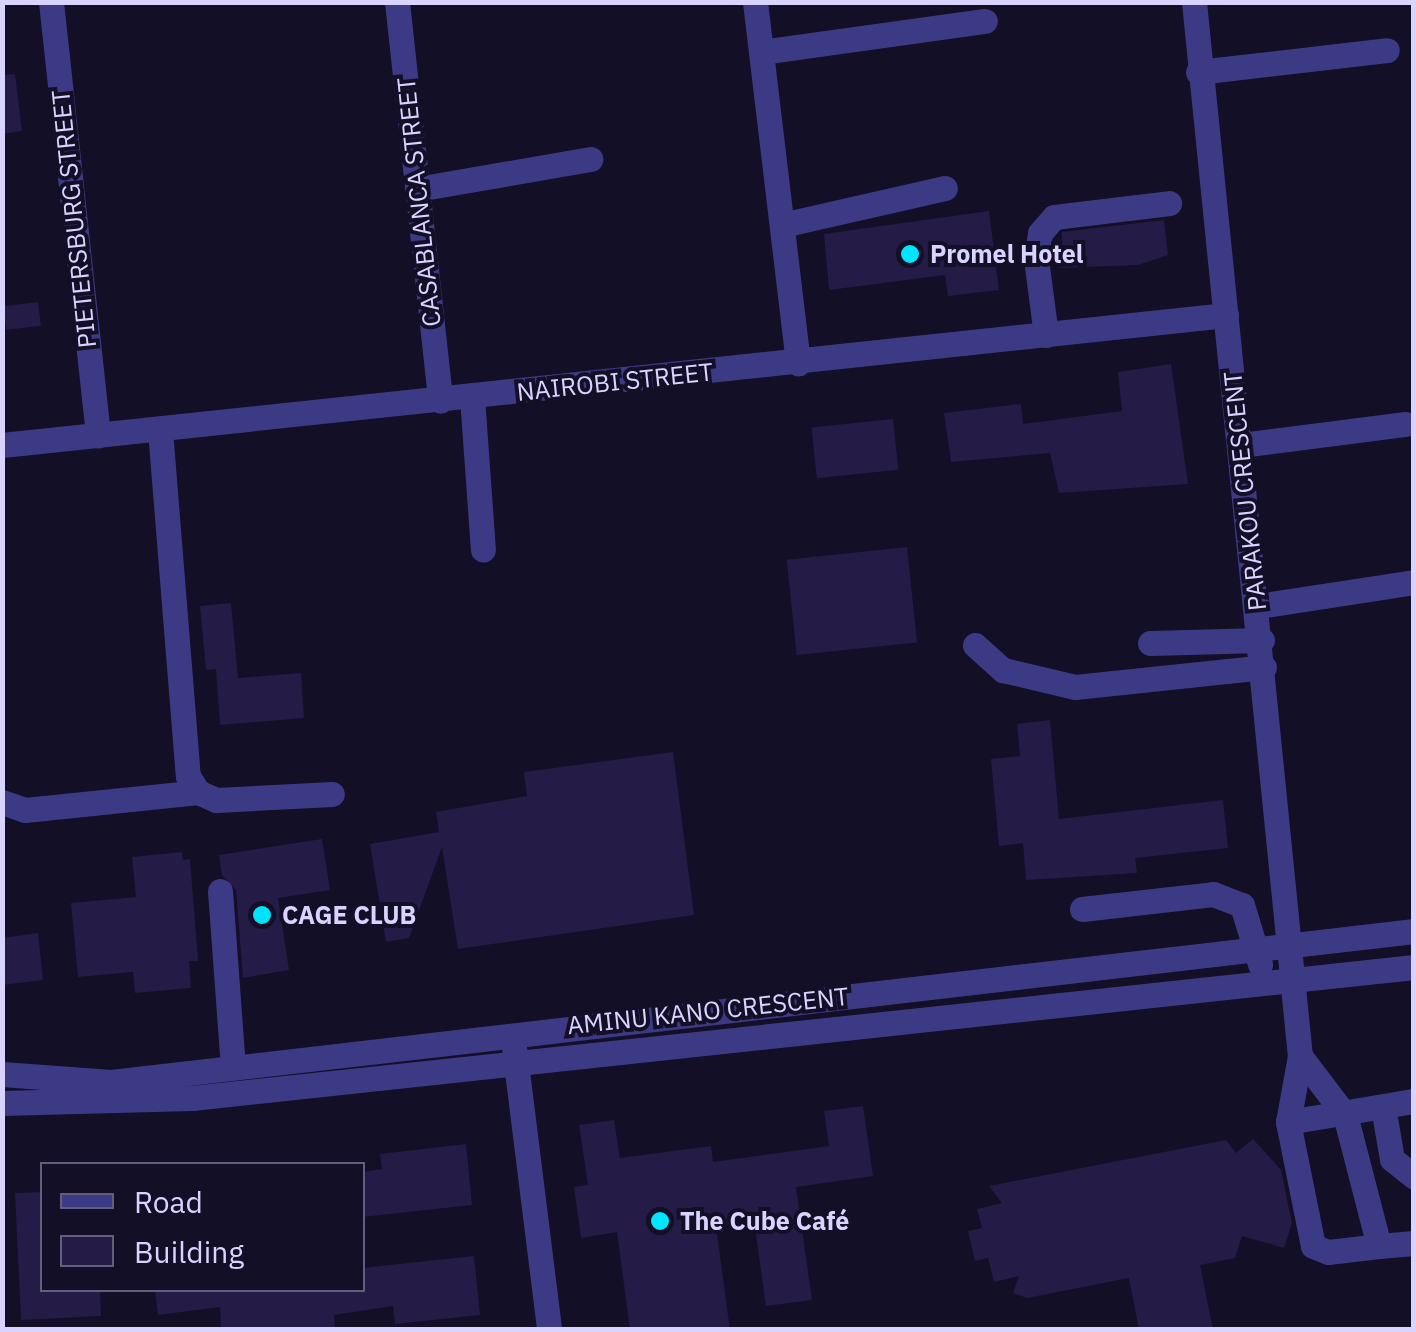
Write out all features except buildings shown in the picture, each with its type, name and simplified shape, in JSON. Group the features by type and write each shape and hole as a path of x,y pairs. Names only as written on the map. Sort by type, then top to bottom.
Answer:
{"street":[{"name":"PIETERSBURG STREET","path":"50,2 98,436"},
{"name":"CASABLANCA STREET","path":"397,2 440,400"},
{"path":"756,2 798,363"},
{"name":"PARAKOU CRESCENT","path":"1194,2 1198,72 1262,640 1300,1056 1288,1122"},
{"path":"761,52 985,21"},
{"path":"1198,72 1387,50"},
{"path":"417,188 590,159"},
{"path":"782,225 945,188"},
{"path":"1046,335 1036,259 1040,232 1054,217 1169,202"},
{"name":"NAIROBI STREET","path":"2,445 1226,315"},
{"path":"472,397 483,550"},
{"path":"1240,445 1406,424"},
{"path":"160,430 184,749 198,792"},
{"path":"1258,606 1414,582"},
{"path":"1150,644 1262,640"},
{"path":"975,645 1002,670 1075,687 1264,667"},
{"path":"2,802 25,810 198,792 216,800 332,794"},
{"path":"220,891 233,1068"},
{"path":"1082,909 1213,894 1242,905 1258,950 1262,984"},
{"name":"AMINU KANO CRESCENT","path":"2,1074 111,1082 1414,931"},
{"path":"2,1103 192,1098 1414,967"},
{"path":"512,1033 549,1330"},
{"path":"1300,1056 1345,1115 1378,1246"},
{"path":"1414,1101 1288,1122 1313,1246 1328,1252 1414,1243"},
{"path":"1383,1107 1392,1159 1414,1177"}],"place":[{"name":"Promel Hotel","path":"910,254"},
{"name":"CAGE CLUB","path":"262,915"},
{"name":"The Cube Café","path":"660,1221"}]}
